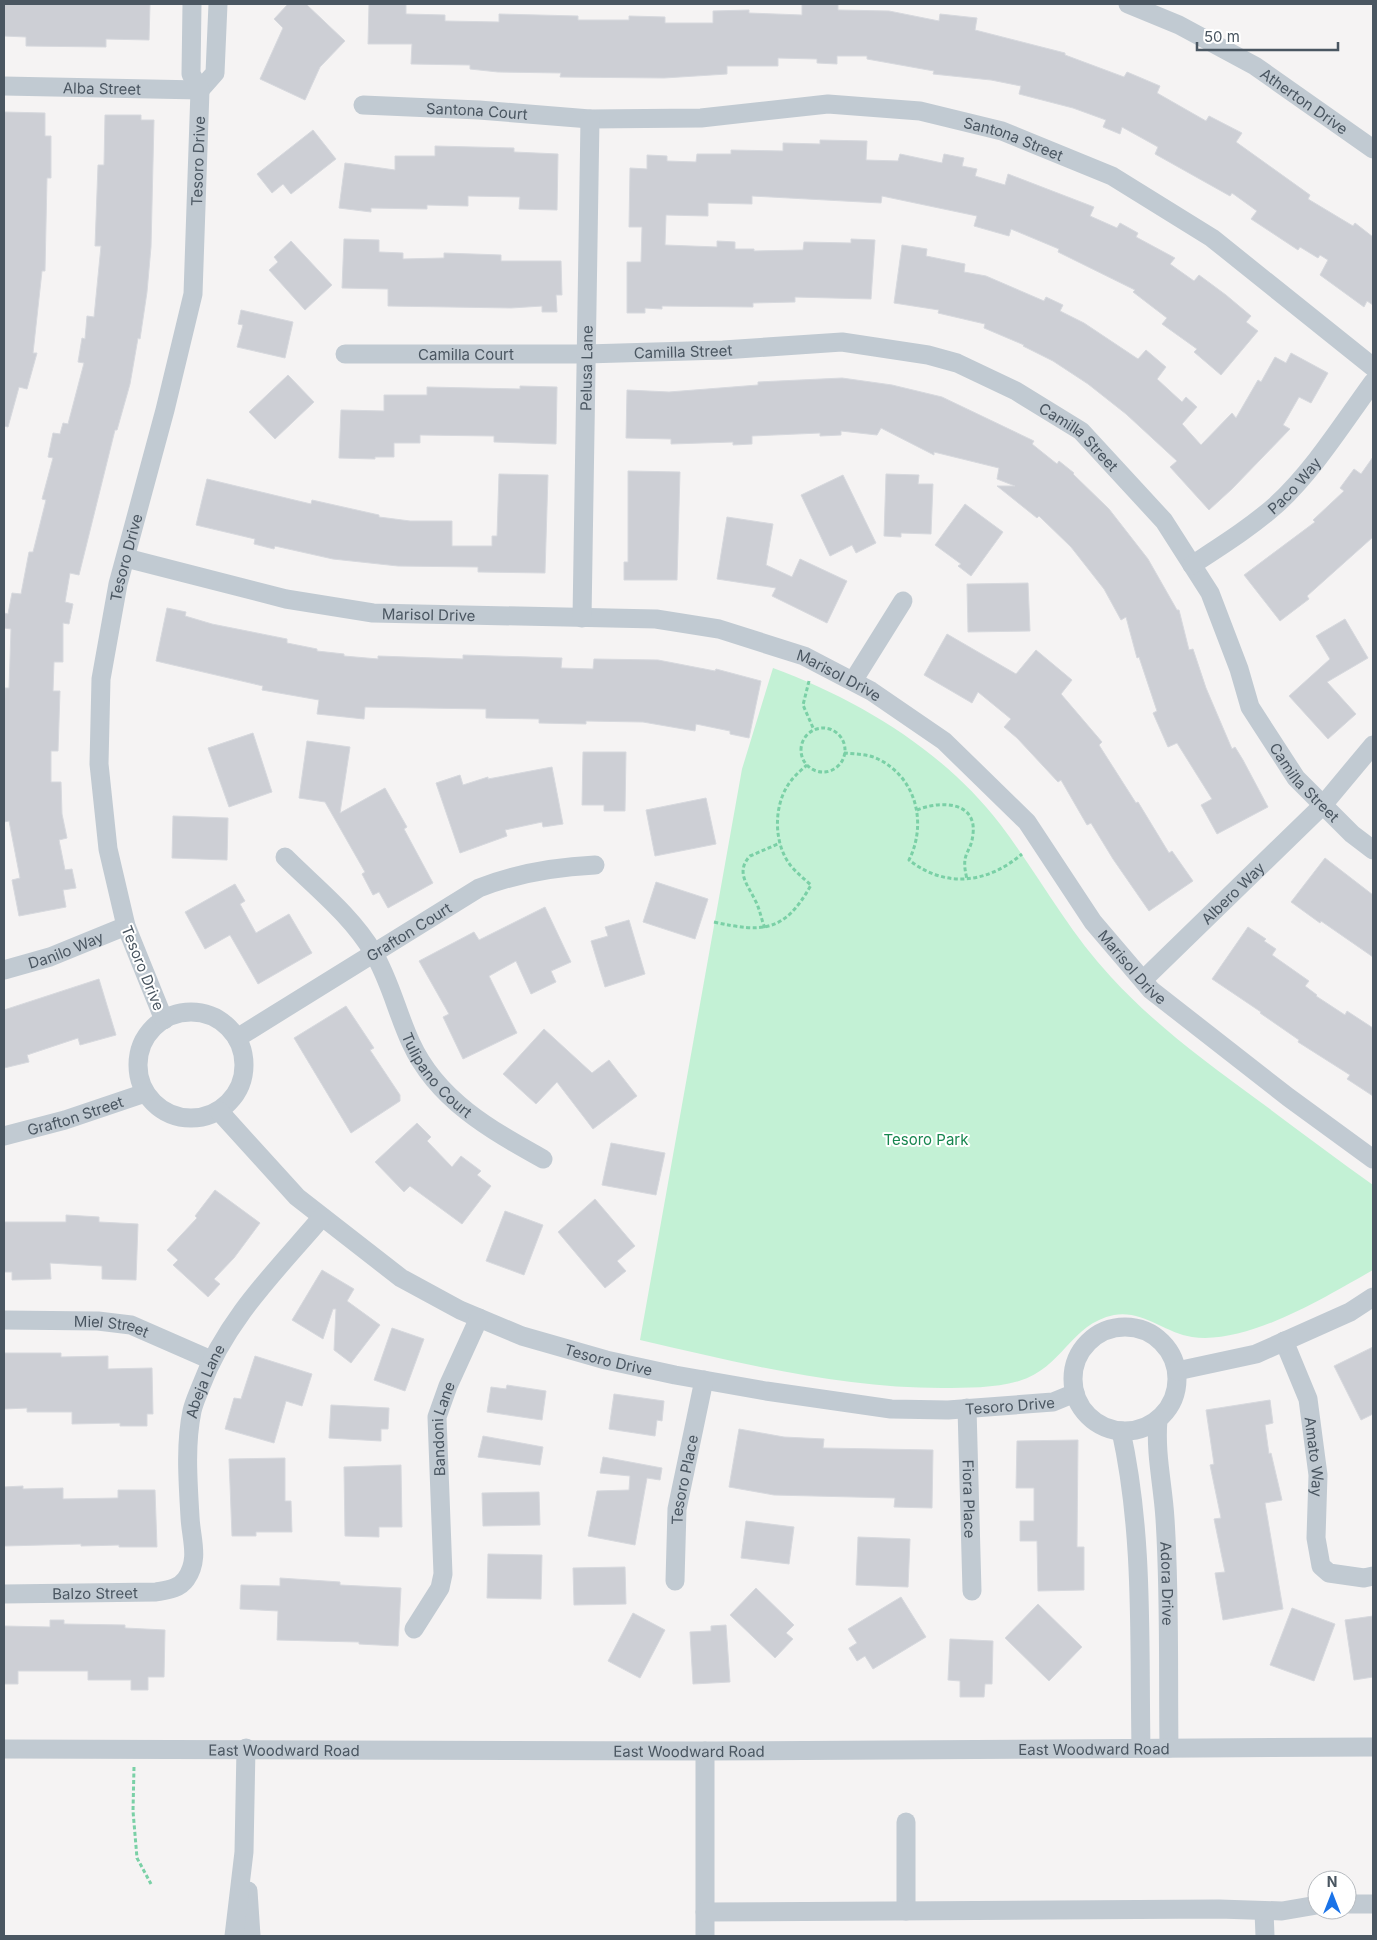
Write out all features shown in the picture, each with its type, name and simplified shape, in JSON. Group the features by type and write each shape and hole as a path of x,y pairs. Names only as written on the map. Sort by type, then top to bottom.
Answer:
{"street":[{"name":"Tesoro Drive","path":"164,1020 126,926 108,849 99,764 101,679 118,584 193,294 200,90 191,74 192,4"},
{"path":"200,90 215,73 218,4"},
{"name":"Atherton Drive","path":"1128,4 1179,25 1255,66 1373,149"},
{"name":"Alba Street","path":"4,86 200,90"},
{"name":"Santona Street","path":"590,119 700,118 828,104 920,111 1002,131 1112,176 1212,238 1373,367"},
{"name":"Santona Court","path":"363,105 479,110 590,119"},
{"name":"Pelusa Lane","path":"582,618 590,119"},
{"name":"Camilla Street","path":"586,354 723,350 842,342 928,355 957,363 1016,391 1081,431 1164,521 1210,593 1239,669 1250,707 1296,778 1352,834 1373,850"},
{"name":"Camilla Court","path":"345,354 586,354"},
{"name":"Paco Way","path":"1192,565 1243,532 1277,504 1301,478 1373,382"},
{"name":"Marisol Drive","path":"126,558 286,600 373,613 656,619 720,629 804,656 871,691 944,741 1026,822 1093,922 1151,990 1288,1097 1373,1159"},
{"path":"853,681 903,601"},
{"name":"Albero Way","path":"1142,980 1323,805 1373,745"},
{"name":"Tulipano Court","path":"285,858 356,927 374,953 397,1004 412,1045 438,1086 464,1110 490,1130 543,1160"},
{"name":"Grafton Court","path":"237,1038 479,888 541,869 595,865"},
{"name":"Danilo Way","path":"4,970 50,957 126,926"},
{"path":"182,1013 204,1014 222,1022 237,1038 245,1059 244,1078 234,1098 219,1111 203,1118 179,1117 158,1107 145,1093 138,1074 139,1052 149,1033 164,1020 182,1013"},
{"name":"Grafton Street","path":"4,1136 65,1120 145,1093"},
{"name":"Tesoro Drive","path":"219,1111 297,1196 401,1278 479,1318 522,1336 588,1354 704,1380 891,1409 967,1408 1053,1402 1075,1393"},
{"name":"Abeja Lane","path":"185,1581 194,1557 194,1538 190,1520 188,1444 192,1410 211,1360 240,1312 322,1217"},
{"path":"1177,1371 1256,1354 1350,1312 1373,1297"},
{"name":"Bandoni Lane","path":"414,1629 440,1588 444,1565 437,1463 437,1418 448,1386 479,1318"},
{"name":"Miel Street","path":"4,1320 98,1321 131,1325 211,1360"},
{"path":"1132,1327 1148,1332 1162,1341 1172,1355 1177,1371 1174,1398 1158,1420 1146,1427 1121,1431 1105,1427 1092,1419 1081,1407 1075,1393 1073,1376 1077,1359 1085,1345 1099,1334 1115,1328 1132,1327"},
{"name":"Amato Way","path":"1284,1341 1308,1399 1318,1475 1316,1538 1321,1566 1329,1573 1364,1578 1373,1576"},
{"name":"Tesoro Place","path":"675,1581 677,1509 704,1380"},
{"name":"Fiora Place","path":"967,1408 972,1591"},
{"name":"Adora Drive","path":"1158,1420 1156,1442 1165,1516 1167,1562 1170,1748"},
{"name":"Adora Drive","path":"1121,1431 1128,1462 1137,1566 1141,1748"},
{"name":"Balzo Street","path":"4,1594 156,1592 174,1589 185,1581"},
{"name":"East Woodward Road","path":"4,1749 246,1748 704,1751 1373,1747"},
{"path":"234,1936 244,1852 246,1748"},
{"path":"704,1751 705,1936"},
{"path":"906,1822 906,1911"},
{"path":"244,1852 251,1936"},
{"path":"1357,1904 1373,1904"},
{"path":"705,1912 1219,1909 1282,1912 1307,1907"},
{"path":"1264,1912 1265,1936"}],"path":[{"path":"808,681 802,705 814,730"},
{"path":"821,728 834,732 843,743 844,753 840,764 828,771 814,770 807,765 801,754 803,740 814,730 821,728"},
{"path":"844,753 878,759 891,768 908,785 917,810 919,830 915,848 909,860 934,874 967,879 991,874 1005,868 1022,854"},
{"path":"714,922 740,928 765,928 775,924 795,910 811,885 791,865 780,843 777,828 782,797 788,784 807,765"},
{"path":"917,810 949,803 960,808 968,815 973,836 964,856 967,879"},
{"path":"765,928 755,900 742,874 750,856 780,843"},
{"path":"134,1749 133,1811 137,1858 151,1884"}],"green space":[{"name":"Tesoro Park","path":"773,668 837,695 868,712 897,730 953,773 1000,824 1081,941 1128,995 1201,1058 1373,1185 1373,1270 1285,1317 1237,1334 1214,1338 1182,1335 1135,1316 1125,1314 1114,1315 1099,1320 1087,1327 1057,1357 1034,1375 1010,1383 971,1388 904,1387 828,1379 790,1373 640,1340 742,769"}],"building":[{"path":"4,4 150,4 149,40 106,39 106,47 26,46 26,37 4,36"},
{"path":"288,4 306,4 345,41 320,67 305,100 260,79 283,28 274,19"},
{"path":"369,4 406,4 406,14 445,15 445,21 499,22 499,14 578,16 578,20 629,20 629,16 665,17 665,23 713,23 713,11 749,10 749,13 802,15 802,4 838,4 838,10 889,11 939,21 940,14 977,18 975,30 1065,53 1065,55 1124,77 1127,72 1160,86 1157,93 1206,121 1209,116 1242,133 1236,142 1310,195 1308,199 1353,226 1355,223 1373,237 1373,305 1367,301 1364,307 1320,275 1328,260 1320,255 1318,258 1300,247 1298,250 1251,219 1257,211 1232,193 1230,196 1155,154 1158,147 1122,127 1120,134 1103,127 1106,120 1073,108 1019,94 1021,86 991,80 933,74 934,71 867,59 867,56 837,56 837,64 817,63 817,59 778,58 778,66 727,66 727,74 664,78 560,77 561,73 498,72 470,69 470,65 411,64 412,44 368,44"},
{"path":"4,112 45,113 45,136 51,136 51,178 47,178 45,271 42,271 33,353 37,353 27,389 19,387 8,427 4,426"},
{"path":"105,115 141,115 141,120 154,120 151,247 147,292 140,339 138,338 130,384 117,430 115,430 79,575 70,573 65,602 73,604 69,624 63,623 63,662 54,662 53,691 60,691 58,751 51,751 51,782 61,782 62,814 67,838 59,840 65,870 72,869 76,888 63,890 66,907 19,916 12,880 20,878 9,821 4,822 4,713 5,688 9,688 11,629 4,628 4,613 8,614 12,593 21,594 29,552 33,552 46,500 42,499 53,458 48,457 53,433 60,434 63,423 68,424 84,363 78,362 82,338 85,339 87,316 94,317 101,246 95,246 98,165 104,165"},
{"path":"313,130 336,159 291,194 283,184 272,193 257,174"},
{"path":"820,140 867,141 866,160 898,161 900,154 942,163 944,154 964,158 962,166 977,169 975,176 1005,185 1008,174 1094,207 1090,216 1117,228 1120,223 1138,233 1136,237 1175,258 1170,264 1194,281 1199,275 1226,295 1251,316 1246,322 1258,331 1221,375 1194,352 1197,349 1162,324 1167,318 1133,292 1135,290 1058,252 1059,249 1011,229 1009,236 974,226 977,216 882,196 881,203 752,196 752,204 708,203 708,216 666,215 665,245 717,247 717,241 735,242 735,249 754,249 754,251 803,250 804,242 851,243 851,239 875,240 871,299 795,297 795,302 753,303 753,307 662,306 662,309 645,308 645,313 627,313 627,262 641,262 642,227 629,227 630,168 647,169 647,155 667,156 667,161 696,162 697,154 731,154 731,150 783,151 783,143 820,144"},
{"path":"435,146 514,148 514,152 558,154 557,210 519,209 520,197 468,196 468,206 427,205 427,209 371,208 371,212 339,208 345,163 395,170 395,156 435,156"},
{"path":"344,239 379,240 379,252 403,253 403,259 444,258 444,253 501,255 501,261 561,261 562,295 556,295 557,312 542,312 542,306 511,308 388,306 388,289 342,288"},
{"path":"291,241 332,285 305,310 269,270 278,262 274,257"},
{"path":"902,245 927,249 926,256 965,264 964,272 986,276 1044,301 1046,297 1063,305 1060,311 1084,323 1138,359 1146,350 1166,367 1157,379 1182,402 1186,397 1197,407 1182,424 1201,445 1232,413 1236,418 1258,380 1261,382 1275,357 1286,363 1291,353 1328,373 1311,403 1299,397 1283,425 1290,429 1209,510 1170,467 1177,461 1126,414 1088,384 1053,361 1024,345 984,328 985,324 938,313 939,310 894,303"},
{"path":"241,310 293,322 285,358 237,347 243,325 238,324"},
{"path":"288,375 314,402 275,439 249,412"},
{"path":"842,378 892,385 942,397 1034,441 1032,444 1057,464 1059,461 1074,473 1109,509 1148,559 1177,610 1179,610 1189,650 1193,649 1206,688 1232,749 1235,747 1268,807 1217,834 1201,805 1212,799 1177,743 1168,747 1153,713 1157,711 1139,657 1137,658 1126,617 1121,620 1104,589 1071,547 1039,516 1037,518 997,486 1015,486 997,479 999,468 934,452 934,455 881,428 877,435 841,431 841,435 820,436 820,433 752,436 752,444 733,445 733,442 671,444 671,439 626,438 627,390 669,392 758,385 758,382"},
{"path":"520,386 557,387 556,444 494,442 494,436 420,435 420,443 394,443 394,457 375,457 375,459 339,458 341,410 384,411 384,395 427,395 427,387 520,389"},
{"path":"1373,457 1373,537 1307,596 1309,599 1280,621 1244,575 1315,522 1313,520 1344,491 1340,488 1354,469 1361,474"},
{"path":"628,471 680,472 677,580 624,580 624,562 628,562"},
{"path":"499,474 548,475 545,573 478,572 478,567 398,566 333,559 275,546 274,549 254,544 255,539 196,525 207,479 311,504 312,500 379,515 379,517 410,521 452,521 452,546 492,546 492,536 497,536"},
{"path":"886,474 919,475 918,484 933,484 931,534 901,533 901,537 884,536"},
{"path":"843,475 876,543 856,553 852,545 830,556 801,495"},
{"path":"965,504 1003,532 971,576 958,566 961,564 935,545"},
{"path":"727,517 773,524 766,565 792,577 800,559 847,581 827,623 772,596 776,588 717,579"},
{"path":"1028,583 1030,631 968,632 967,584"},
{"path":"167,608 186,612 185,616 212,624 287,639 287,643 317,649 317,651 344,654 344,656 378,659 378,656 463,659 463,655 562,658 561,668 593,669 594,659 658,660 715,671 716,669 761,681 749,738 730,734 730,731 696,724 695,731 643,722 586,721 586,724 539,723 539,719 486,718 486,709 365,707 364,719 317,714 319,700 262,690 263,686 156,661"},
{"path":"1345,619 1368,658 1327,682 1356,714 1328,739 1289,696 1330,659 1316,636"},
{"path":"947,634 1016,674 1036,650 1072,680 1061,694 1102,742 1099,745 1136,803 1138,802 1169,853 1172,851 1193,881 1149,911 1091,823 1087,825 1061,780 1058,782 1017,738 1004,727 1011,719 978,692 972,703 924,675"},
{"path":"253,733 272,792 229,807 208,748"},
{"path":"307,741 350,747 340,813 385,788 407,827 404,829 433,883 388,908 379,892 373,895 362,874 365,872 325,802 299,798"},
{"path":"583,752 626,752 625,811 604,811 604,805 582,805"},
{"path":"552,767 563,824 543,827 542,822 505,830 507,836 460,853 436,783 460,775 463,785 488,777 488,779"},
{"path":"706,798 716,844 655,856 646,810"},
{"path":"173,816 228,818 227,860 172,858"},
{"path":"1325,858 1373,895 1373,957 1291,902"},
{"path":"656,882 708,899 695,939 643,922"},
{"path":"235,884 245,901 240,904 256,933 289,914 312,953 258,984 230,935 205,949 185,912"},
{"path":"545,907 571,962 551,971 556,982 531,994 516,961 489,976 517,1033 463,1059 443,1017 449,1014 419,961 474,932 479,940"},
{"path":"629,920 645,974 605,987 591,941 608,936 605,927"},
{"path":"1248,927 1266,939 1264,941 1276,949 1272,955 1309,981 1305,986 1316,996 1345,1015 1347,1011 1373,1028 1373,1096 1347,1079 1350,1075 1298,1042 1299,1040 1261,1012 1212,979"},
{"path":"99,979 116,1035 80,1045 78,1038 27,1055 29,1062 4,1068 4,1010"},
{"path":"346,1006 374,1048 370,1050 400,1095 400,1101 351,1133 294,1038"},
{"path":"544,1029 592,1073 609,1060 637,1096 593,1129 557,1082 536,1104 503,1074"},
{"path":"417,1123 431,1137 427,1141 452,1167 461,1156 481,1171 477,1175 491,1186 462,1224 410,1186 404,1192 375,1162"},
{"path":"611,1143 665,1153 656,1195 602,1185"},
{"path":"215,1190 260,1223 234,1258 214,1279 220,1284 208,1297 173,1265 178,1260 167,1250 197,1218 195,1216"},
{"path":"595,1199 635,1246 617,1261 626,1271 605,1288 558,1232"},
{"path":"505,1211 543,1225 524,1275 486,1261"},
{"path":"66,1215 99,1217 99,1222 138,1224 136,1280 102,1279 102,1266 50,1263 51,1279 12,1280 12,1272 4,1272 4,1222 66,1222"},
{"path":"322,1270 354,1289 347,1301 380,1325 351,1363 334,1350 336,1309 333,1309 323,1339 292,1320"},
{"path":"392,1328 424,1339 405,1391 374,1380"},
{"path":"1373,1347 1373,1414 1361,1420 1334,1366"},
{"path":"4,1353 61,1353 61,1357 108,1356 108,1369 152,1368 153,1414 147,1414 147,1426 120,1426 120,1423 72,1424 72,1412 27,1412 27,1408 4,1409"},
{"path":"255,1356 312,1374 302,1406 286,1401 274,1443 225,1429 234,1398 241,1399"},
{"path":"507,1385 546,1391 542,1420 487,1412 491,1387 506,1389"},
{"path":"614,1394 664,1401 662,1421 657,1420 655,1436 609,1429"},
{"path":"1270,1400 1273,1423 1265,1425 1269,1454 1271,1453 1282,1500 1265,1503 1283,1609 1223,1620 1215,1573 1225,1572 1214,1519 1221,1518 1210,1465 1214,1464 1206,1410"},
{"path":"331,1405 389,1408 388,1429 381,1429 381,1441 329,1438"},
{"path":"739,1429 784,1437 824,1439 823,1448 933,1450 932,1508 894,1507 895,1498 774,1495 729,1487"},
{"path":"483,1436 543,1447 540,1465 478,1457"},
{"path":"1078,1440 1077,1547 1084,1547 1084,1590 1038,1591 1037,1541 1020,1541 1020,1521 1034,1521 1034,1488 1016,1488 1017,1441"},
{"path":"603,1457 662,1468 660,1480 647,1478 635,1545 588,1536 597,1491 629,1490 630,1476 600,1473"},
{"path":"285,1458 285,1501 291,1501 292,1532 256,1532 256,1536 232,1536 229,1459"},
{"path":"401,1465 402,1527 379,1527 379,1537 345,1536 344,1467"},
{"path":"23,1486 23,1489 63,1488 63,1499 118,1498 118,1490 155,1490 157,1547 81,1546 81,1544 4,1546 4,1487"},
{"path":"539,1492 540,1525 483,1526 482,1493"},
{"path":"746,1521 794,1527 789,1564 741,1558"},
{"path":"858,1537 910,1539 908,1587 856,1585"},
{"path":"488,1554 542,1555 541,1599 487,1598"},
{"path":"625,1567 626,1604 574,1605 573,1568"},
{"path":"280,1578 340,1582 340,1585 401,1588 398,1646 359,1644 359,1642 277,1640 278,1611 240,1609 241,1585 280,1586"},
{"path":"756,1588 794,1625 786,1633 793,1639 775,1658 730,1615"},
{"path":"901,1597 926,1637 873,1669 865,1656 857,1661 849,1648 857,1643 848,1629"},
{"path":"1038,1604 1082,1647 1049,1681 1005,1638"},
{"path":"1292,1608 1335,1624 1314,1681 1270,1665"},
{"path":"633,1613 665,1630 640,1678 608,1661"},
{"path":"1373,1616 1373,1677 1354,1680 1345,1620"},
{"path":"50,1620 64,1620 64,1624 125,1625 125,1628 165,1630 164,1677 148,1677 148,1690 131,1690 131,1680 88,1680 88,1671 18,1671 18,1684 4,1684 4,1626 50,1627"},
{"path":"726,1625 730,1682 693,1684 690,1632 711,1631 711,1626"},
{"path":"950,1639 993,1641 992,1684 985,1684 984,1697 960,1697 960,1681 948,1680"}]}
